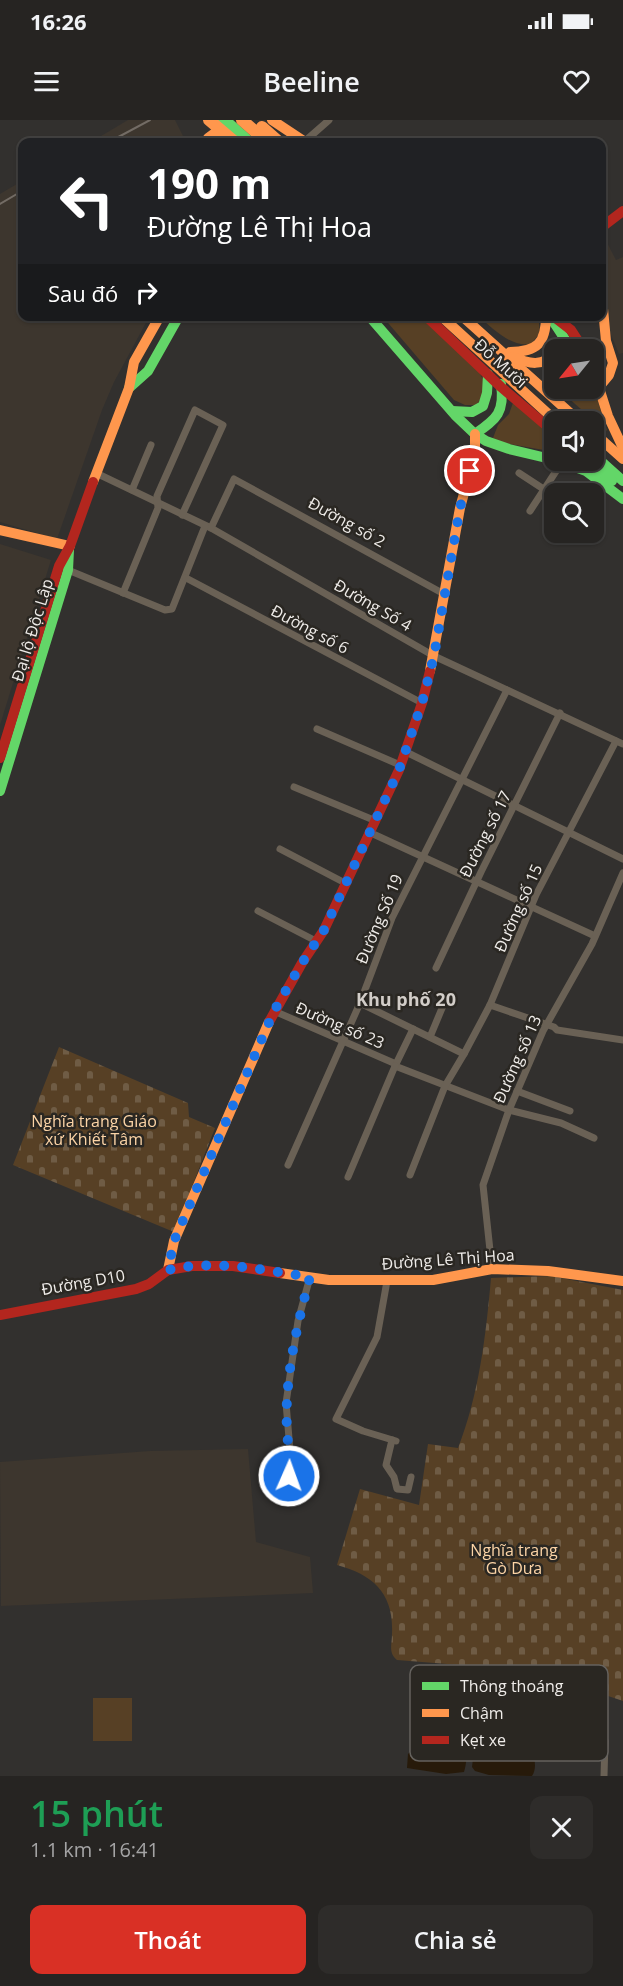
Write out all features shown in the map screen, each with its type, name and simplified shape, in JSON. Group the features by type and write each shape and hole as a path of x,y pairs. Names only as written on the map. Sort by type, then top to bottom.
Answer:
{"main road":[{"path":"210,120 229,138"},
{"path":"224,120 244,138"},
{"path":"208,138 232,120"},
{"path":"242,120 262,138"},
{"path":"254,120 273,138"},
{"path":"239,138 267,120"},
{"path":"272,120 298,138"},
{"path":"283,138 291,133"},
{"path":"606,224 623,211"},
{"name":"Đại lộ Độc Lập","path":"0,758 59,566 70,546 129,388 134,362 157,321"},
{"name":"Đại lộ Độc Lập","path":"129,388 148,371 176,321"},
{"path":"373,321 475,434 486,441 509,449 544,458"},
{"name":"Đỗ Mười","path":"432,321 544,412"},
{"name":"Đỗ Mười","path":"446,321 493,371"},
{"name":"Đỗ Mười","path":"468,321 505,351 520,360 577,411"},
{"name":"Đỗ Mười","path":"477,321 568,411"},
{"path":"505,351 527,352 540,344 551,321"},
{"path":"553,321 565,339"},
{"path":"553,321 558,339"},
{"path":"555,321 571,330 577,339"},
{"path":"604,321 612,363 609,375 604,380"},
{"path":"520,360 532,364 544,360"},
{"path":"452,411 472,413 480,409 488,396 493,371"},
{"path":"475,434 493,422 501,413 504,399 493,371"},
{"name":"Đỗ Mười","path":"501,387 544,424"},
{"path":"601,399 623,449"},
{"path":"168,1270 174,1241 274,1011 324,930 400,765 422,703 434,656 460,508 474,453 475,434"},
{"path":"604,434 623,449"},
{"path":"604,443 623,459"},
{"path":"604,464 623,481"},
{"path":"586,471 623,499"},
{"path":"601,471 623,490"},
{"path":"0,530 70,546"},
{"name":"Đại lộ Độc Lập","path":"0,791 68,570 70,546"},
{"name":"Đường Lê Thị Hoa","path":"168,1270 192,1266 233,1266 329,1280 387,1281 433,1280 492,1269 555,1271 623,1281"},
{"name":"Đường D10","path":"0,1315 97,1294 142,1288 168,1270"}],"street":[{"path":"309,138 329,120"},
{"path":"123,593 158,508 157,496 195,410 223,425 182,515"},
{"path":"132,490 151,445"},
{"name":"Đường Số 4","path":"96,473 208,527 434,656 620,742"},
{"path":"519,473 544,489"},
{"name":"Đường số 2","path":"208,527 234,479 444,594"},
{"path":"530,511 544,491"},
{"path":"68,570 165,610 172,609 208,527"},
{"name":"Đường số 6","path":"186,578 422,703"},
{"name":"Đường Số 19","path":"288,1165 360,1003 392,918 507,690"},
{"name":"Đường số 17","path":"436,968 476,881 560,713"},
{"path":"316,729 400,765"},
{"name":"Đường số 15","path":"445,1086 465,1054 490,1005 531,906 620,742"},
{"path":"404,751 623,859"},
{"path":"294,787 373,827 422,857 596,936"},
{"path":"280,849 347,884"},
{"name":"Đường số 13","path":"492,1269 483,1185 509,1110 545,1026 596,936 623,873"},
{"path":"258,911 316,941"},
{"path":"430,1037 445,1001"},
{"path":"360,1003 465,1054"},
{"path":"490,1005 557,1030 623,1040"},
{"name":"Đường số 23","path":"274,1011 445,1086 509,1110 561,1123 594,1138"},
{"path":"348,1177 412,1029"},
{"path":"410,1175 445,1086"},
{"path":"517,1091 570,1111"},
{"path":"288,1491 290,1450 286,1403 298,1321 310,1277"},
{"path":"387,1281 377,1337 336,1419 363,1431 394,1440 386,1465 394,1477 397,1489 408,1490 411,1477"},
{"path":"604,1761 604,1776"}],"shaded area":[{"path":"128,120 175,120 184,138 98,138"},
{"path":"18,183 18,321 147,321 114,382 102,410 57,539 0,522 0,194"},
{"path":"606,241 616,260 623,257 623,353 619,354 608,327"},
{"path":"0,544 51,560 0,725"},
{"path":"248,1449 256,1542 310,1557 313,1593 1,1606 0,1462 150,1451"},
{"path":"410,1752 410,1761 466,1761 466,1765 464,1772 446,1774 407,1768"},
{"path":"473,1761 535,1761 535,1763 532,1776 489,1775 475,1771 472,1767"}],"green space":[{"path":"386,321 426,321 479,372 487,387 477,405 465,405 454,400"},
{"path":"484,321 538,321 539,323 540,333 531,344 516,343"},
{"path":"569,399 597,399 601,411 583,411"},
{"path":"514,400 544,426 544,450 504,443 493,438 498,425 509,414"},
{"name":"Nghĩa trang Giáo xứ Khiết Tâm","path":"59,1047 188,1103 189,1117 215,1128 174,1232 13,1165"},
{"name":"Nghĩa trang Gò Dưa","path":"551,1276 623,1290 623,1701 608,1696 608,1665 459,1665 397,1660 391,1651 392,1620 385,1597 379,1588 361,1574 337,1565 360,1489 419,1505 428,1444 458,1448 476,1386 484,1343 491,1278"},
{"path":"93,1698 132,1698 132,1741 93,1741"}],"railway":[{"path":"116,138 150,120"},
{"path":"0,204 18,193"}],"traffic: fast":[{"path":"224,120 244,138"},
{"path":"129,388 148,371 176,321"},
{"path":"373,321 455,415 475,434 486,441 509,449 544,457"},
{"path":"553,321 565,339"},
{"path":"452,411 472,412 483,406 487,393 488,374"},
{"path":"475,434 498,414 502,402 501,384"},
{"path":"604,464 623,481"},
{"path":"586,471 623,499"},
{"path":"601,471 612,481"},
{"path":"0,791 68,570 69,550"}],"traffic: slow":[{"path":"209,120 230,138"},
{"path":"242,120 262,138"},
{"path":"272,120 299,138"},
{"path":"208,138 227,124"},
{"path":"262,127 274,138"},
{"path":"93,482 129,388 134,362 157,321"},
{"path":"446,321 545,411"},
{"path":"468,321 568,411"},
{"path":"510,352 527,350 538,344 542,339 546,321"},
{"path":"604,321 606,341 613,363 604,381"},
{"path":"513,357 536,363 544,361"},
{"path":"603,399 623,448"},
{"path":"430,671 460,508 475,453 475,434"},
{"path":"604,442 623,459"},
{"path":"0,530 70,546"},
{"path":"168,1270 174,1241 269,1022"},
{"path":"280,1273 329,1280 433,1280 492,1269 548,1271 623,1281"}],"traffic: jam":[{"path":"606,224 623,211"},
{"path":"431,321 501,387 544,424"},
{"path":"559,321 571,330 577,339"},
{"path":"0,758 59,566 70,546 93,482"},
{"path":"269,1022 302,963 324,930 399,770 422,703 430,671"},
{"path":"0,1315 136,1289 149,1284 168,1270 192,1266 233,1266 280,1273"}],"district":[{"name":"Khu phố 20","path":"406,999"}],"route":[{"path":"289,1476 290,1450 286,1403 298,1321 310,1277 233,1266 192,1266 168,1270 169,1257 190,1201 274,1011 324,930 349,881 399,770 422,703 434,656 460,508 470,471"}]}
